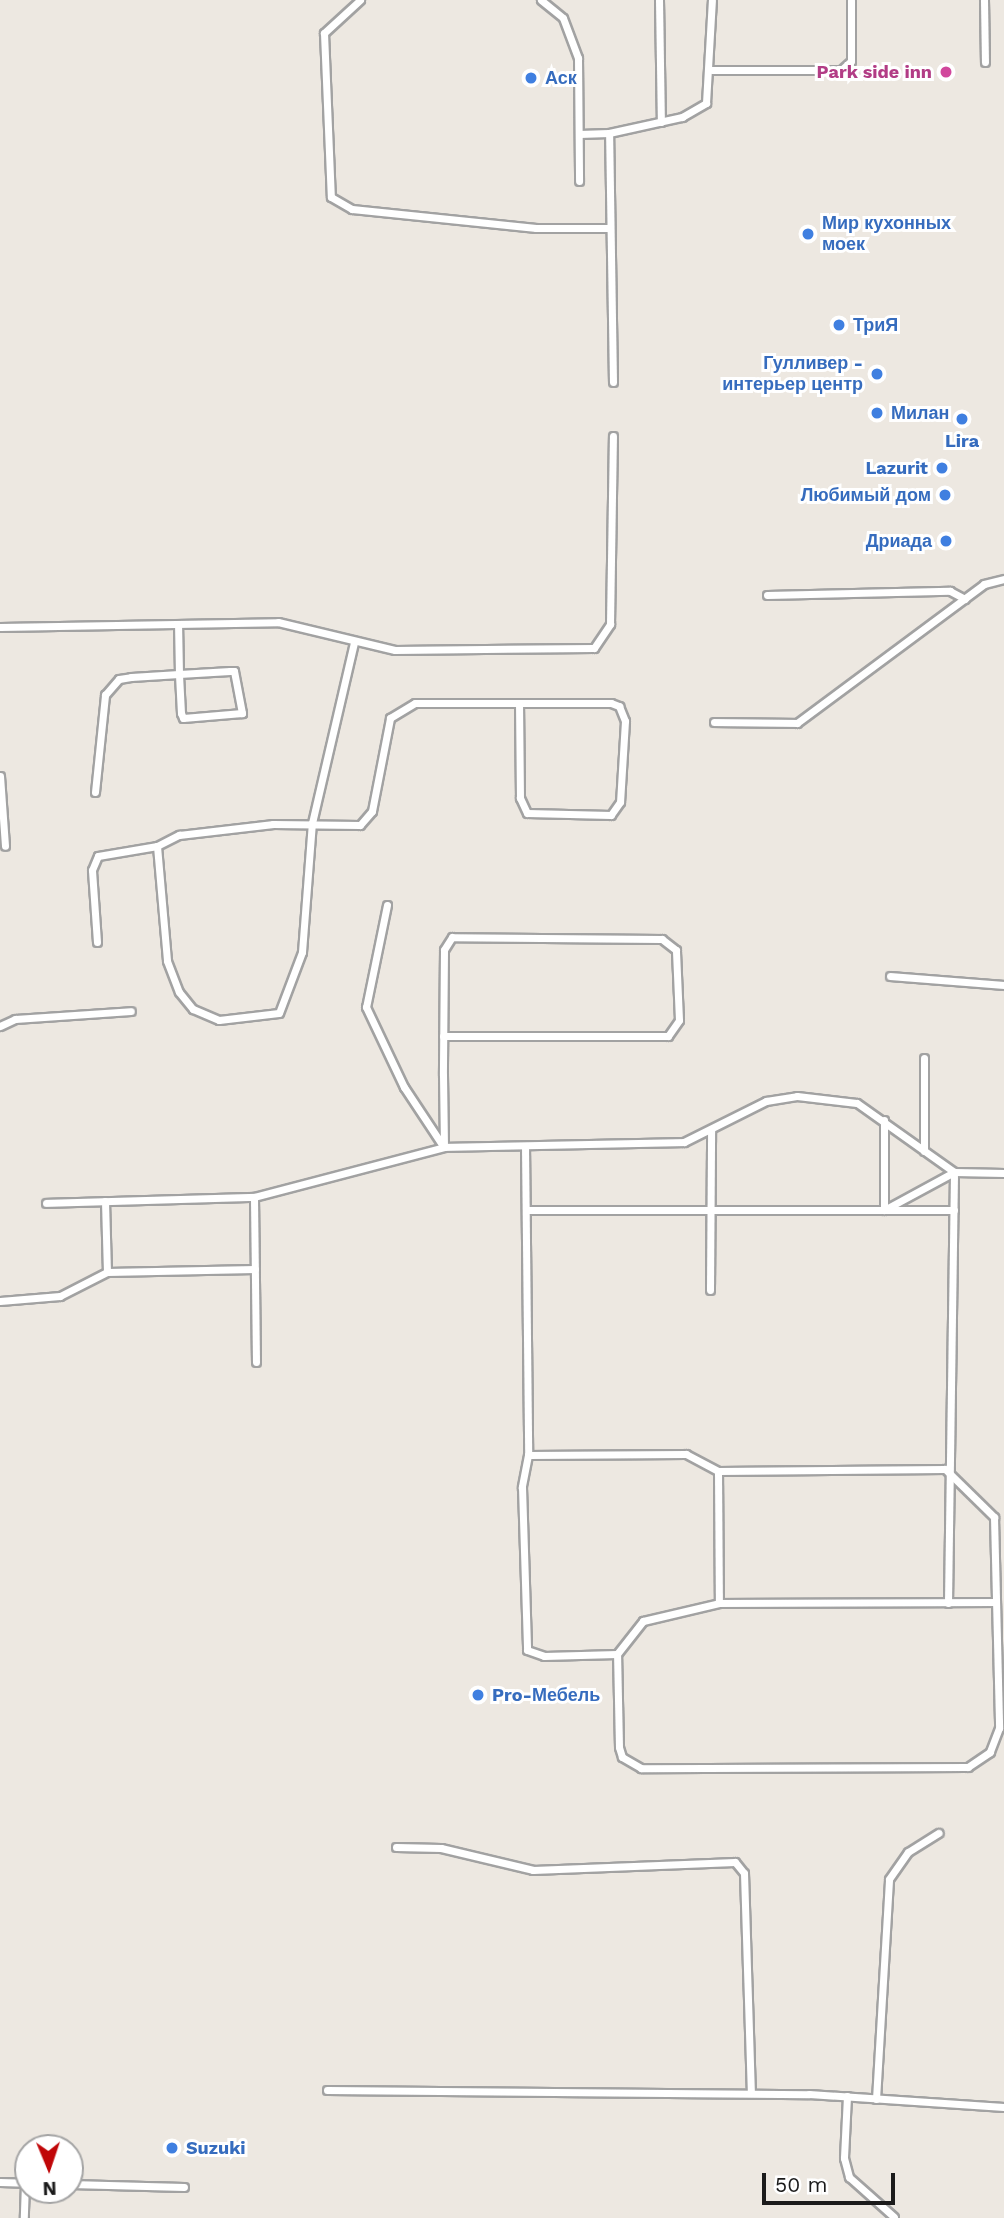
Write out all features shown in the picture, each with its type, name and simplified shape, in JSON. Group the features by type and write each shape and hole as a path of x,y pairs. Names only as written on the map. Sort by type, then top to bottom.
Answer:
{"lane":[{"path":"360,0 324,33 327,188 340,205 536,228 610,228"},
{"path":"541,0 564,18 578,58 579,181"},
{"path":"659,0 661,122"},
{"path":"579,134 609,133 661,122 706,103 712,70 712,0"},
{"path":"712,70 841,71 851,61 851,0"},
{"path":"984,0 985,62"},
{"path":"609,133 613,382"},
{"path":"0,627 278,622 354,643 395,650 582,651 602,643 610,624 613,436"},
{"path":"714,722 797,723 965,598 1004,579"},
{"path":"767,594 950,591 965,598"},
{"path":"95,792 110,685 131,677 179,674 234,671 242,713 185,720 179,674 178,624"},
{"path":"157,846 167,961 179,992 207,1017 270,1016 284,1009 302,951 312,823 354,643"},
{"path":"97,942 93,862 106,852 157,846 179,835 312,823 350,826 367,820 386,732 402,708 519,703 619,706 625,721 620,802 611,815 527,813 520,798 519,703"},
{"path":"0,776 5,846"},
{"path":"387,905 366,1007 404,1087 444,1146"},
{"path":"443,1036 668,1036 679,1020 676,950 662,939 452,937 444,950 443,1036 444,1146"},
{"path":"890,976 1004,985"},
{"path":"0,1026 15,1019 131,1011"},
{"path":"924,1058 924,1151"},
{"path":"46,1203 254,1196 444,1146 663,1145 711,1131 766,1101 797,1096 842,1098 884,1120 954,1172"},
{"path":"884,1120 884,1210"},
{"path":"710,1290 711,1131"},
{"path":"525,1146 528,1455 522,1487 524,1643 544,1656 617,1654"},
{"path":"948,1602 945,1469 955,1431 954,1172"},
{"path":"884,1210 954,1172 1004,1173"},
{"path":"254,1196 256,1362"},
{"path":"105,1201 107,1272"},
{"path":"526,1210 954,1210"},
{"path":"0,1301 60,1296 107,1272 255,1269"},
{"path":"528,1455 686,1454 718,1471 945,1469 991,1507 996,1602 996,1742 980,1760 955,1769 631,1764 619,1747 617,1654 643,1621 719,1604 996,1602"},
{"path":"718,1471 719,1604"},
{"path":"876,2099 889,1879 908,1852 939,1833"},
{"path":"396,1847 441,1848 533,1870 735,1862 744,1873 751,2093"},
{"path":"327,2090 751,2093 847,2096 1004,2107"},
{"path":"847,2096 844,2158 849,2177 894,2217"},
{"path":"84,2184 184,2187"}],"place":[{"name":"Park side inn","path":"946,72"},
{"name":"Аск","path":"531,78"},
{"name":"Мир кухонных моек","path":"808,234"},
{"name":"ТриЯ","path":"839,325"},
{"name":"Гулливер - интерьер центр","path":"877,374"},
{"name":"Милан","path":"877,413"},
{"name":"Lira","path":"962,419"},
{"name":"Lazurit","path":"942,468"},
{"name":"Любимый дом","path":"945,495"},
{"name":"Дриада","path":"946,541"},
{"name":"Pro-Мебель","path":"478,1695"},
{"name":"Suzuki","path":"172,2148"}]}
